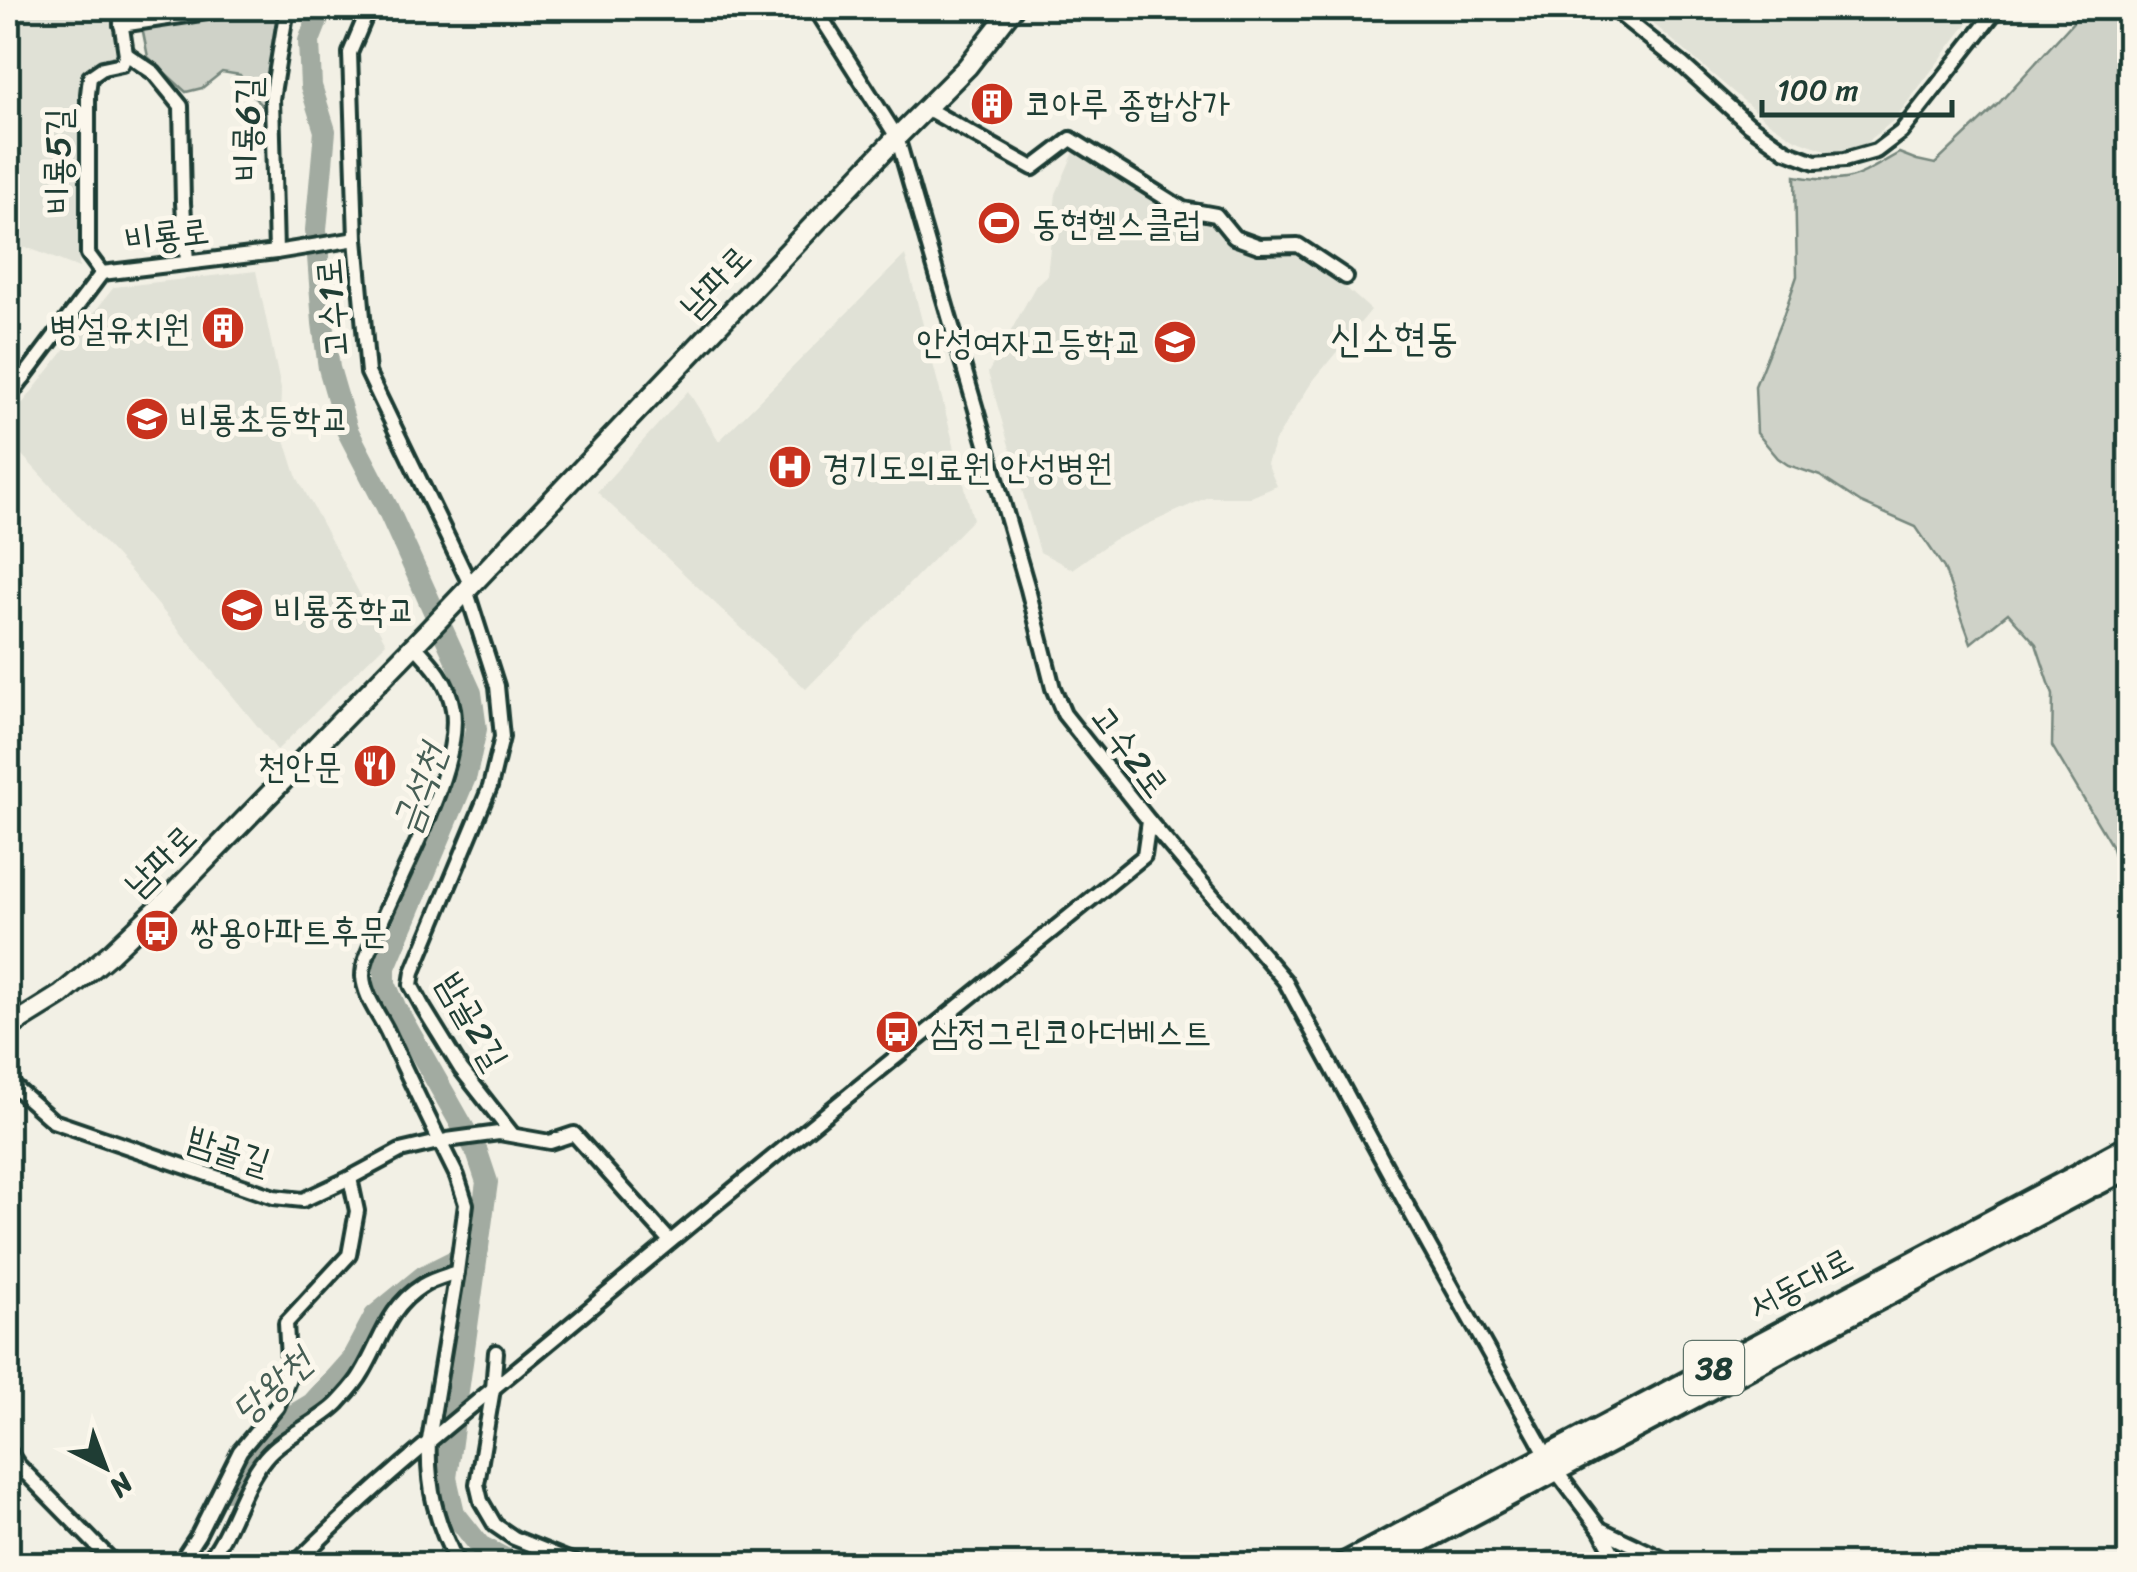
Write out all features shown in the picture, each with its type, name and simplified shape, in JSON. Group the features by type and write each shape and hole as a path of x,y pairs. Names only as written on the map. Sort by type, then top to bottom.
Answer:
{"highway":[{"name":"서동대로","path":"2090,1178 2130,1148"},
{"name":"서동대로","path":"2090,1178 2130,1166"}],"main road":[{"name":"서동대로","path":"1344,1564 1551,1463 2090,1178"},
{"name":"서동대로","path":"1379,1564 1551,1463"}],"street":[{"path":"120,8 126,54 154,73 181,106 187,262"},
{"path":"121,25 190,11 234,8"},
{"name":"비룡6길","path":"276,252 272,99 286,8"},
{"name":"고수1로","path":"370,8 350,53 356,239 368,373 465,590"},
{"name":"고수2로","path":"295,1564 434,1435 1144,856 1148,820 1064,714 1054,688 897,137 815,8"},
{"name":"남파로","path":"13,1024 61,996 169,898 967,67 1012,8"},
{"path":"1612,8 1748,124 1786,151 1815,162 1844,160 1876,151 1900,132 1998,8"},
{"name":"비룡5길","path":"102,273 88,254 88,94 90,77 103,68 122,64 126,54"},
{"path":"926,108 1033,168 1071,139 1183,209 1216,215 1234,236 1259,246 1298,245 1346,277"},
{"name":"비룡로","path":"8,398 102,273 356,239"},
{"path":"8,366 24,377"},
{"name":"밤골2길","path":"465,590 496,686 502,738 490,787 412,984 424,1010 505,1134"},
{"path":"420,639 444,682 453,711 452,752 363,969 364,989 443,1141 466,1204 434,1435 431,1493 442,1534 458,1564"},
{"path":"1148,820 1285,981 1551,1463 1600,1529 1619,1564"},
{"path":"8,1000 13,1024"},
{"name":"밤골길","path":"8,1081 53,1121 274,1197 302,1200 400,1151 505,1134 550,1142 574,1134 670,1241"},
{"path":"178,1564 198,1535 240,1451 277,1407 288,1378 286,1323 349,1254 357,1211 350,1178"},
{"path":"205,1564 219,1548 266,1458 334,1407 362,1373 389,1318 405,1298 458,1269"},
{"path":"496,1352 477,1484 480,1501 495,1525 514,1538 579,1564"},
{"path":"8,1450 18,1466 115,1564"},
{"path":"1600,1529 1663,1560 1680,1564"}],"shaded area":[{"path":"8,8 110,8 115,54 81,79 79,268 26,247 8,264"},
{"path":"209,8 277,8 285,13 278,114 260,104 240,75 222,72 202,88 186,92 148,57 145,23"},
{"path":"1635,8 1979,8 1894,120 1865,144 1831,152 1795,139 1766,120"},
{"path":"2086,8 2130,8 2129,906 2111,845 2052,746 2053,695 2036,644 2008,613 1971,643 1944,568 1916,527 1861,503 1820,476 1788,465 1757,433 1755,386 1797,276 1795,176 1850,178 1899,153 1935,164 1998,104"},
{"name":"안성여자고등학교","path":"1077,145 1207,217 1232,243 1258,252 1298,245 1371,310 1312,382 1275,441 1267,464 1277,486 1251,497 1208,497 1113,540 1072,569 1040,552 988,373 1036,285 1047,275 1056,194"},
{"name":"경기도의료원 안성병원","path":"905,255 973,519 806,689 597,492 688,391 719,441"},
{"path":"256,271 281,389 280,424 296,475 386,643 277,750 131,572 8,440 8,422 114,287"}],"waterway":[{"name":"금석천","path":"322,8 309,41 311,86 325,131 316,230 329,368 347,430 387,507 471,693 476,729 466,775 385,967 385,984 477,1152 487,1182 446,1478 454,1513 480,1546 515,1564"},
{"name":"당왕천","path":"226,1490 238,1467 267,1431 312,1404 352,1359 375,1316 424,1276 478,1249"}],"place":[{"name":"코아루 종합상가","path":"992,104"},
{"name":"동현헬스클럽","path":"999,223"},
{"name":"병설유치원","path":"223,328"},
{"name":"안성여자고등학교","path":"1175,342"},
{"name":"비룡초등학교","path":"147,419"},
{"name":"경기도의료원 안성병원","path":"790,467"},
{"name":"비룡중학교","path":"242,610"},
{"name":"천안문","path":"375,766"},
{"name":"쌍용아파트후문","path":"157,931"},
{"name":"삼정그린코아더베스트","path":"897,1032"}],"district":[{"name":"신소현동","path":"1394,337"}]}
